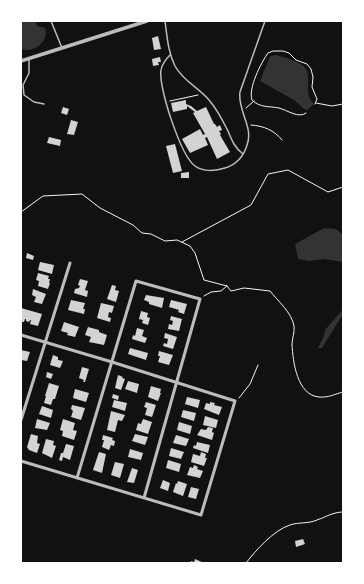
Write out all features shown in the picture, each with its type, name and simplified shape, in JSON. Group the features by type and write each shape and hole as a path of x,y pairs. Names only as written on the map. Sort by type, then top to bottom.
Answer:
{"street":[{"path":"21,61 135,23 147,21"},
{"path":"21,420 70,263"},
{"path":"77,478 136,281 200,298 144,498"},
{"path":"21,335 235,401 201,515 21,461"}],"lane":[{"path":"51,21 62,48"},
{"path":"165,21 170,55 175,66 181,76 210,100 220,115 234,146 243,154"},
{"path":"170,55 162,65 160,72 161,80 170,118 189,160 195,167 208,170 224,168 234,164 243,154 249,140 247,124 241,109 239,97 265,21"},
{"path":"29,59 29,73 23,85 24,95 34,102 44,104"}],"path":[{"path":"306,113 301,115 278,108 267,108 254,101 251,96 251,92 262,64 268,53 273,50 289,53 294,58 304,62 309,67 313,77 312,86 317,99 315,104 332,106 343,104"},
{"path":"168,101 200,94"},
{"path":"241,109 249,106 254,101"},
{"path":"247,124 270,130 282,140"},
{"path":"182,243 251,205 268,174 288,170 328,192 343,186"},
{"path":"21,212 43,196 82,194 100,208 133,225 142,233 151,234 165,241 177,240 190,246 195,253 204,280 227,286 230,291 244,288 270,291 290,316 294,327 292,343 296,372 302,387 309,393 318,397 343,392"},
{"path":"200,298 211,292 221,292 227,286"},
{"path":"235,401 250,384 258,365"},
{"path":"246,563 260,546 286,526 295,523 316,521 333,513 343,512"}],"shaded area":[{"path":"21,21 36,21 37,26 45,28 46,33 43,42 31,50 21,49"},
{"path":"277,55 300,63 305,68 308,76 310,100 314,104 307,110 294,100 260,81 270,56"},
{"path":"324,228 336,229 343,235 343,262 324,259 309,261 298,259 295,244"},
{"path":"343,309 343,314 322,348 318,348 324,336 325,330"}],"building":[{"path":"158,36 161,49 154,50 152,38"},
{"path":"160,57 161,62 158,62 159,65 153,66 152,59"},
{"path":"186,100 186,104 197,111 206,107 214,124 217,127 220,125 222,130 219,131 221,134 220,135 230,152 217,159 207,137 205,138 208,145 190,153 182,139 200,129 203,135 205,134 193,113 195,112 187,106 187,109 173,112 171,103"},
{"path":"63,107 69,109 67,115 61,113"},
{"path":"71,120 78,122 74,135 67,134"},
{"path":"49,137 61,140 60,146 47,143"},
{"path":"175,144 182,171 173,173 166,146"},
{"path":"189,172 189,178 181,178 181,173"},
{"path":"27,253 34,256 33,260 26,258"},
{"path":"40,262 54,265 52,274 38,270"},
{"path":"38,273 49,276 48,279 50,279 50,283 48,289 38,286 39,281 36,280"},
{"path":"80,279 88,281 85,290 88,291 87,297 74,293 75,289 79,288 80,286 78,285"},
{"path":"112,285 116,286 115,290 119,291 116,302 107,299"},
{"path":"33,289 46,294 42,304 34,302 36,297 32,295"},
{"path":"146,295 164,298 162,308 149,304 149,302 144,300"},
{"path":"71,300 85,303 83,309 85,309 84,314 68,310"},
{"path":"171,300 187,304 184,314 178,312 179,310 169,307"},
{"path":"101,303 114,306 112,313 109,312 108,317 111,318 110,322 97,318"},
{"path":"21,308 42,314 38,326 30,324 31,320 29,322 25,319 24,322 21,322"},
{"path":"141,311 148,313 147,317 150,318 148,325 142,323 143,320 139,319"},
{"path":"171,316 182,319 179,331 168,329 169,324 172,325 173,321 170,320"},
{"path":"64,322 79,327 75,337 67,335 68,333 61,331"},
{"path":"88,327 99,330 99,332 107,335 104,345 89,342 91,337 85,335"},
{"path":"137,328 144,330 142,336 147,338 145,343 132,339 133,335 135,336"},
{"path":"165,333 177,337 173,349 163,346 164,343 167,344 168,339 164,338"},
{"path":"130,348 148,353 146,360 128,354"},
{"path":"21,350 30,352 27,361 21,360"},
{"path":"159,351 173,355 169,365 158,362 160,356 158,356"},
{"path":"53,355 58,357 58,360 63,361 60,368 50,365"},
{"path":"82,367 89,369 85,382 79,378"},
{"path":"47,372 53,374 51,379 46,377"},
{"path":"118,375 125,379 121,390 115,388"},
{"path":"128,381 139,384 137,393 125,389"},
{"path":"49,383 59,386 55,399 53,399 51,405 44,403"},
{"path":"151,386 161,389 158,401 148,397"},
{"path":"75,389 89,393 86,402 73,398"},
{"path":"113,394 119,396 118,400 112,398"},
{"path":"187,397 200,400 198,408 185,404"},
{"path":"114,400 127,403 125,411 112,407"},
{"path":"146,402 156,405 152,417 145,415 147,408 144,407"},
{"path":"210,402 215,403 214,405 222,407 219,415 204,409 206,403 210,404"},
{"path":"72,405 85,408 81,420 71,417 73,411 71,409"},
{"path":"42,406 53,410 51,418 39,414"},
{"path":"183,410 196,413 194,421 181,417"},
{"path":"111,411 125,415 122,421 118,420 115,432 107,430"},
{"path":"205,416 218,420 216,428 203,425"},
{"path":"37,419 50,423 47,430 35,428"},
{"path":"63,419 75,423 73,430 77,431 74,440 62,436 63,431 60,430"},
{"path":"143,419 152,422 148,434 136,430 138,423 141,424"},
{"path":"179,422 192,426 190,434 177,430"},
{"path":"208,427 213,428 212,432 214,433 212,440 197,435 201,429 206,430"},
{"path":"31,434 38,436 37,443 40,444 37,453 29,450 27,447"},
{"path":"135,434 148,437 145,445 132,441"},
{"path":"103,435 113,438 112,440 115,441 114,446 111,445 109,450 102,447 104,440 102,440"},
{"path":"176,435 189,439 186,446 173,443"},
{"path":"46,439 54,441 53,445 56,446 52,458 42,453"},
{"path":"197,442 210,445 208,453 193,448 194,445 196,446"},
{"path":"66,444 74,446 70,460 63,457 62,461 59,460 61,453 63,453"},
{"path":"171,448 184,452 181,459 169,456"},
{"path":"130,449 143,453 141,460 128,457"},
{"path":"99,452 106,454 102,473 93,470"},
{"path":"201,452 206,454 205,458 207,458 204,466 191,462 193,454 200,456"},
{"path":"168,460 181,464 179,472 166,468"},
{"path":"115,462 124,464 120,478 111,475"},
{"path":"194,465 198,467 197,469 203,471 200,478 187,475 190,467 193,468"},
{"path":"132,468 138,470 134,483 127,482"},
{"path":"163,480 170,483 168,491 160,488"},
{"path":"178,481 187,484 183,496 173,492"},
{"path":"191,487 199,489 196,499 188,497"},
{"path":"303,539 305,544 296,547 295,541"},
{"path":"195,559 204,563 190,563 191,561 194,562"}]}
